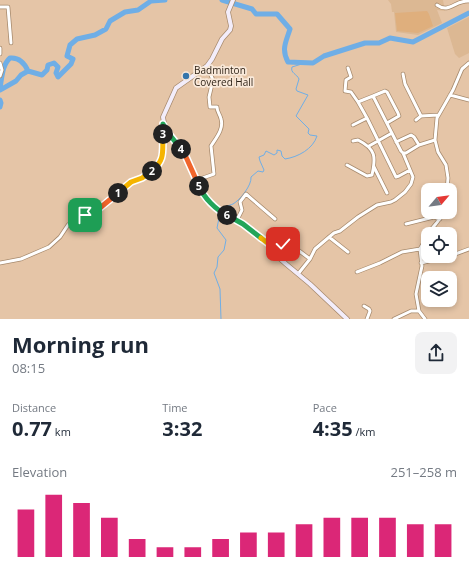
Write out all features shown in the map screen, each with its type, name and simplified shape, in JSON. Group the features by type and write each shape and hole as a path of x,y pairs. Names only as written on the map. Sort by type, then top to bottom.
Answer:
{"street":[{"path":"0,263 22,259 49,247 60,237 68,225 78,218 93,214 131,182 142,178 159,165 162,160 163,117 176,88 207,66 212,59 222,39 230,30 228,11 233,0"},
{"path":"437,5 442,9 445,9 460,2 469,1"},
{"path":"0,6 8,7 12,43"},
{"path":"0,48 0,54"},
{"path":"448,183 446,165 438,152 436,140 438,115 450,95 462,69 469,62"},
{"path":"0,63 2,70 0,76"},
{"path":"197,180 214,174 211,146 218,136 222,125 221,118 216,107 210,107 209,97 211,94 213,80 207,66"},
{"path":"348,68 351,77 346,80 345,91 351,92 358,102 396,176 410,170"},
{"path":"403,74 405,84 421,116"},
{"path":"358,102 385,91 387,92 399,116 387,123"},
{"path":"450,95 469,100"},
{"path":"298,274 315,249 330,237 377,205 395,200 411,184 413,177 403,153 373,96"},
{"path":"416,120 421,116 438,115"},
{"path":"353,125 367,118"},
{"path":"163,124 165,129 186,157 201,190 218,210 223,214 237,220 269,244 286,264 310,284 347,319"},
{"path":"369,146 392,133"},
{"path":"396,142 411,136 414,137 419,145"},
{"path":"348,165 369,177 372,175 375,161 369,146 358,140 353,141"},
{"path":"403,153 406,153 419,145 436,140"},
{"path":"374,167 387,193"},
{"path":"237,220 242,210 240,202 246,194 275,219"},
{"path":"406,224 426,219"},
{"path":"432,227 440,219"},
{"path":"330,237 348,252"},
{"path":"274,250 279,244 283,244 287,247 294,247 310,258"},
{"path":"357,272 402,252 420,249 421,264 416,294 418,311 425,319"},
{"path":"457,253 469,249"},
{"path":"364,306 370,311 367,319"},
{"path":"394,319 411,311 418,311"}],"shaded area":[{"path":"388,0 443,0 445,11 437,10 442,23 418,35 396,32 394,12 392,12 391,4"},
{"path":"427,11 433,26 418,33 397,31 395,13"},
{"path":"469,17 469,53 459,58 455,54 447,28"}],"waterway":[{"path":"0,88 5,64 10,58 14,58 22,62 28,71 42,75 47,70 48,65 54,63 58,67 56,73 58,77 71,64 73,59 67,56 70,45 77,39 95,35 106,29 110,21 125,12 138,10 151,1 165,0"},
{"path":"222,0 252,9 256,14 277,14 290,29 285,49 288,62 313,63 324,56 365,43 379,43 390,38 413,42 469,13"},
{"path":"222,211 225,207 233,204 242,196 250,184 251,177 258,171 263,172 264,170 259,157 264,155 266,151 274,155 277,153 277,150 281,151 282,156 285,159 290,158 304,152 315,141 317,136 310,135 308,133 309,129 296,116 308,95 297,91 296,89 299,79 293,72 292,67 305,63"},
{"path":"0,90 16,81 21,75 28,71"},
{"path":"0,100 0,107"},
{"path":"220,213 217,228 226,240 224,250 218,257 217,267 214,273 220,289 221,319"}],"place":[{"name":"Badminton Covered Hall","path":"186,76"}],"route":[{"path":"85,215 93,214 131,182 142,178 159,165 162,160 163,124 165,129 186,157 201,190 216,209 243,224 269,244 274,250 279,244 283,244"}]}
